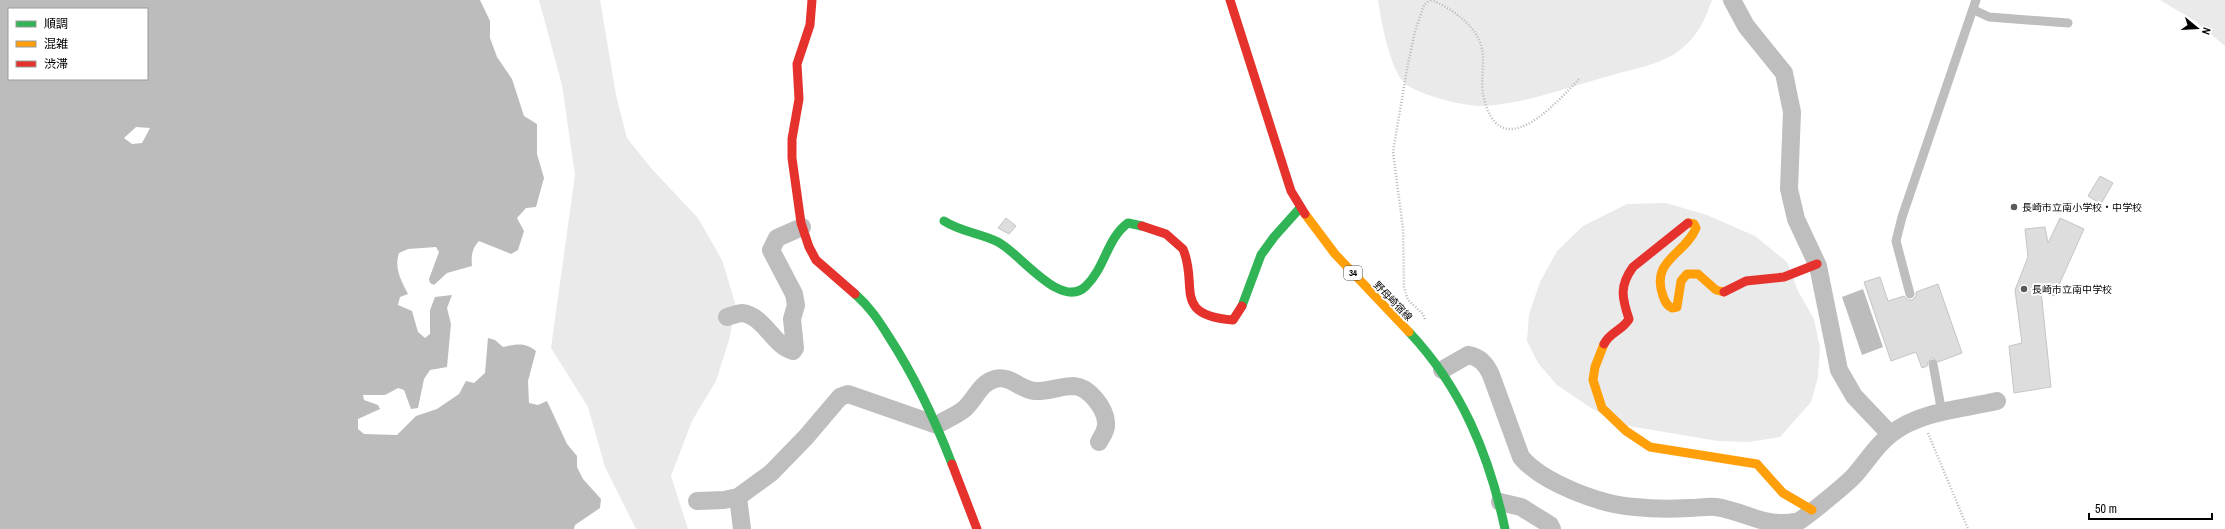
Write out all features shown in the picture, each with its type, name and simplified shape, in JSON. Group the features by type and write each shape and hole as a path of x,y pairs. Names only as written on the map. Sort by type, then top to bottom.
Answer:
{"street":[{"path":"812,0 810,25 797,64 799,99 792,139 792,158 802,227 809,247 816,260 869,306 908,366 937,426 977,529"},
{"path":"1732,0 1746,26 1784,73 1792,112 1789,189 1796,219 1817,264 1825,292 1839,370 1854,396 1890,434"},
{"name":"野母崎宿線","path":"1234,2 1291,191 1300,208 1319,235 1373,296 1425,349 1442,370 1457,394 1485,456 1500,502 1505,529"},
{"path":"944,221 959,230 986,236 1003,244 1017,253 1049,285 1060,291 1073,294 1084,290 1097,275 1115,235 1122,226 1128,223 1159,231 1183,249 1186,264 1188,293 1195,309 1205,315 1222,320 1233,320 1246,298 1261,254 1300,208"},
{"path":"1812,510 1783,493 1757,464 1650,447 1639,440 1602,408 1593,380 1595,367 1605,342 1610,335 1626,325 1629,319 1622,298 1627,275 1633,266 1686,223 1694,224 1696,228 1693,235 1666,262 1660,276 1661,294 1666,305 1670,308 1677,307 1679,286 1682,279 1687,274 1698,274 1716,290 1723,292 1730,290 1746,281 1784,277 1817,264"},
{"path":"727,317 742,313 752,317 783,347 792,352 795,348 792,319 796,305 794,294 771,250 777,238 802,227"},
{"path":"1442,370 1468,355 1479,359 1487,367 1491,375 1521,457 1530,468 1570,490 1634,508 1715,507 1733,511 1755,522 1770,527 1787,526 1800,520 1852,478 1890,434 1907,423 1924,417 1997,401"},
{"path":"937,426 963,410 987,382 1006,378 1035,391 1076,386 1085,390 1096,400 1106,422 1105,432 1099,442"},
{"path":"697,501 724,500 738,497 771,473 806,437 840,397 848,394 937,426"},
{"path":"738,497 742,529"},
{"path":"1500,502 1521,507 1550,525 1552,529"}],"lane":[{"path":"1910,294 1896,241 1914,179 1974,10 1976,0"},
{"path":"1974,10 1988,17 2068,23"},
{"path":"1932,364 1942,413"}],"path":[{"path":"1425,322 1423,314 1408,300 1404,287 1403,229 1393,152 1406,69 1415,31 1424,5 1431,0 1439,2 1466,23 1479,39 1483,52 1481,76 1483,95 1491,118 1503,128 1516,130 1533,123 1555,106 1580,78"},
{"path":"1924,417 1928,432 1968,529"}],"shaded area":[{"path":"0,0 480,0 490,21 490,38 497,57 512,79 524,116 537,124 537,154 544,178 536,207 526,208 517,218 524,231 518,250 511,254 479,241 472,252 472,266 447,273 434,285 430,283 429,279 439,252 436,247 408,249 399,253 397,264 398,269 408,294 400,297 398,305 412,311 418,332 425,338 430,334 430,310 435,297 452,295 447,308 451,324 447,367 430,370 424,379 418,408 411,409 404,390 398,388 385,395 363,395 364,400 378,405 380,409 358,419 358,429 364,434 397,435 416,416 437,409 459,394 466,381 474,383 485,373 488,338 495,340 503,347 516,345 528,346 536,351 528,381 529,403 538,405 547,401 567,444 577,456 577,467 583,479 601,499 600,508 575,525 574,529 0,529","holes":["136,127 150,128 142,143 132,144 124,138"]},
{"path":"539,0 600,0 616,95 627,138 651,168 698,218 722,260 736,306 729,340 716,381 692,421 671,476 688,529 636,529 605,467 588,407 551,348 575,175 562,85"},
{"path":"1378,0 1712,0 1704,21 1692,39 1680,50 1664,59 1646,66 1548,94 1516,102 1477,106 1434,97 1414,89 1401,79 1387,46"},
{"path":"2160,0 2225,0 2225,46 2195,21"},
{"path":"1666,203 1707,215 1755,236 1787,262 1798,291 1814,319 1820,348 1818,377 1811,402 1780,437 1749,442 1718,441 1623,425 1591,408 1557,385 1538,363 1527,341 1529,314 1540,282 1557,251 1583,226 1627,204"},
{"path":"1863,289 1883,347 1862,355 1842,297"}],"building":[{"path":"2100,176 2113,183 2101,204 2088,196"},
{"path":"1006,218 1016,226 1009,234 998,228"},
{"path":"2060,218 2084,229 2054,296 2041,291 2051,387 2014,393 2009,346 2022,343 2015,290 2028,257 2025,229 2045,227 2048,243"},
{"path":"1880,277 1888,301 1904,296 1908,300 1912,300 1916,296 1916,292 1938,284 1962,353 1938,362 1932,358 1928,362 1927,366 1922,368 1916,352 1891,361 1864,282"}],"traffic: fast":[{"path":"1242,306 1261,255 1274,237 1300,208"},
{"path":"944,221 957,228 998,242 1041,278 1053,286 1065,291 1076,292 1086,286 1098,271 1110,245 1121,229 1128,223 1142,226"},
{"path":"855,294 870,309 878,320 916,383 939,431 952,464"},
{"path":"1409,332 1444,375 1470,423 1491,474 1505,529"}],"traffic: slow":[{"path":"1305,214 1335,254 1409,332"},
{"path":"1688,223 1694,224 1696,228 1691,237 1670,259 1661,274 1660,284 1665,301 1668,306 1672,308 1677,307 1681,281 1687,274 1698,274 1716,290 1724,292"},
{"path":"1604,344 1595,367 1593,380 1602,408 1626,431 1650,447 1757,464 1783,493 1812,510"}],"traffic: jam":[{"path":"812,0 810,25 797,64 799,99 792,139 792,158 801,223 809,247 816,260 855,294"},
{"path":"1230,0 1291,191 1305,214"},
{"path":"1604,344 1629,319 1623,298 1623,292 1625,280 1633,267 1688,223"},
{"path":"1142,226 1166,234 1183,249 1187,262 1191,296 1194,305 1201,312 1214,317 1233,320 1242,306"},
{"path":"1724,292 1746,281 1784,277 1817,264"},
{"path":"952,464 977,529"}],"place":[{"name":"長崎市立南小学校・中学校","path":"2014,207"},
{"name":"長崎市立南中学校","path":"2024,289"}]}
